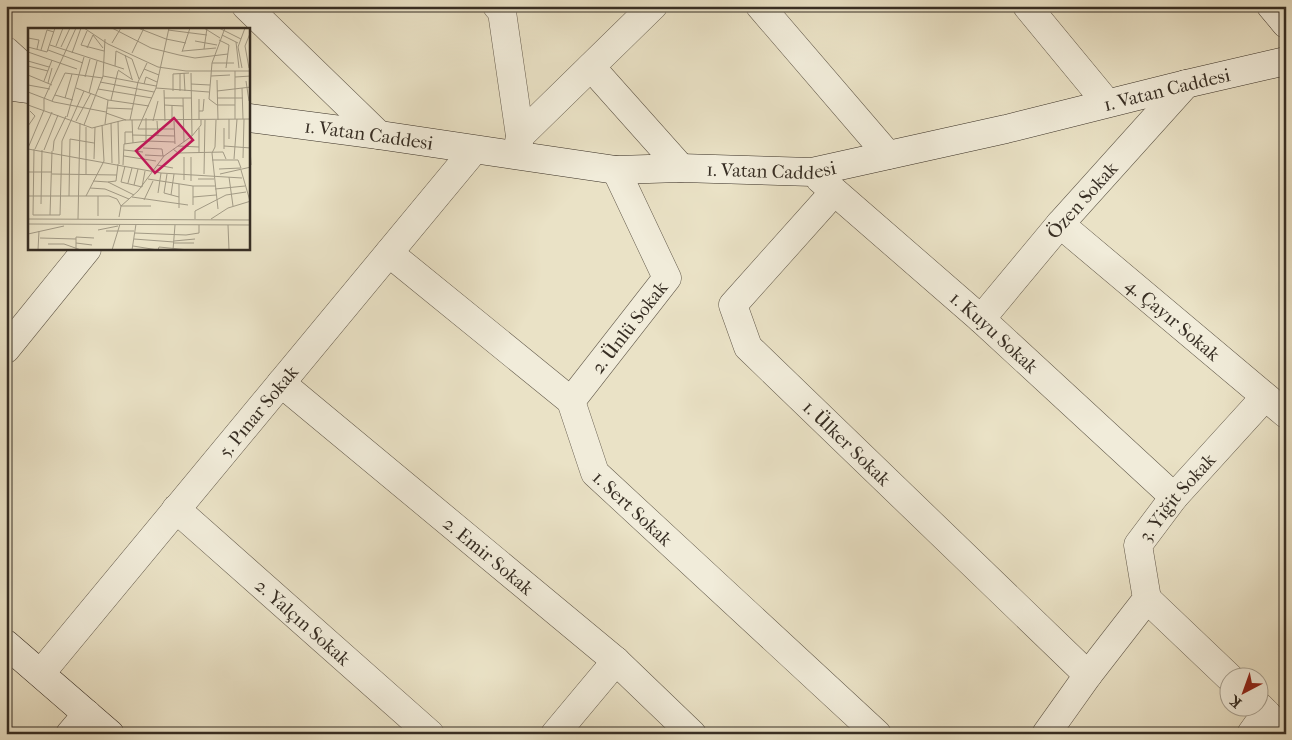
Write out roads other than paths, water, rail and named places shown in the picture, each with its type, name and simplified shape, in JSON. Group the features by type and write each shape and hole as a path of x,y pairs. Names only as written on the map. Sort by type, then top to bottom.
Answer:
{"street":[{"path":"246,6 379,135"},
{"path":"497,6 502,12 519,145"},
{"path":"519,145 591,67 653,6"},
{"path":"760,6 888,155"},
{"path":"1027,6 1107,103"},
{"path":"1271,6 1286,24"},
{"path":"6,51 28,71"},
{"name":"1. Vatan Caddesi","path":"250,118 474,150 519,145 616,170 681,168 812,172 1006,129 1286,61"},
{"path":"591,67 681,168"},
{"name":"Özen Sokak","path":"981,319 1060,224 1186,84"},
{"path":"6,86 28,89"},
{"name":"5. Pınar Sokak","path":"41,673 474,150"},
{"name":"2. Ünlü Sokak","path":"571,401 667,278 616,170"},
{"name":"1. Kuyu Sokak","path":"812,172 981,319 1174,497"},
{"name":"1. Ülker Sokak","path":"834,192 733,305 748,348 1088,676"},
{"name":"4. Çayır Sokak","path":"1060,224 1286,414"},
{"path":"6,349 86,250"},
{"path":"389,253 571,401"},
{"name":"2. Emir Sokak","path":"281,383 616,661 692,734"},
{"name":"3. Yiğit Sokak","path":"1147,599 1138,545 1174,497 1266,397"},
{"name":"1. Sert Sokak","path":"571,401 595,473 876,734"},
{"name":"2. Yalçın Sokak","path":"176,510 430,734"},
{"path":"1046,734 1147,599 1220,668"},
{"path":"6,644 41,673 79,724 110,734"},
{"path":"555,734 616,661"},
{"path":"1259,718 1286,734"}]}
